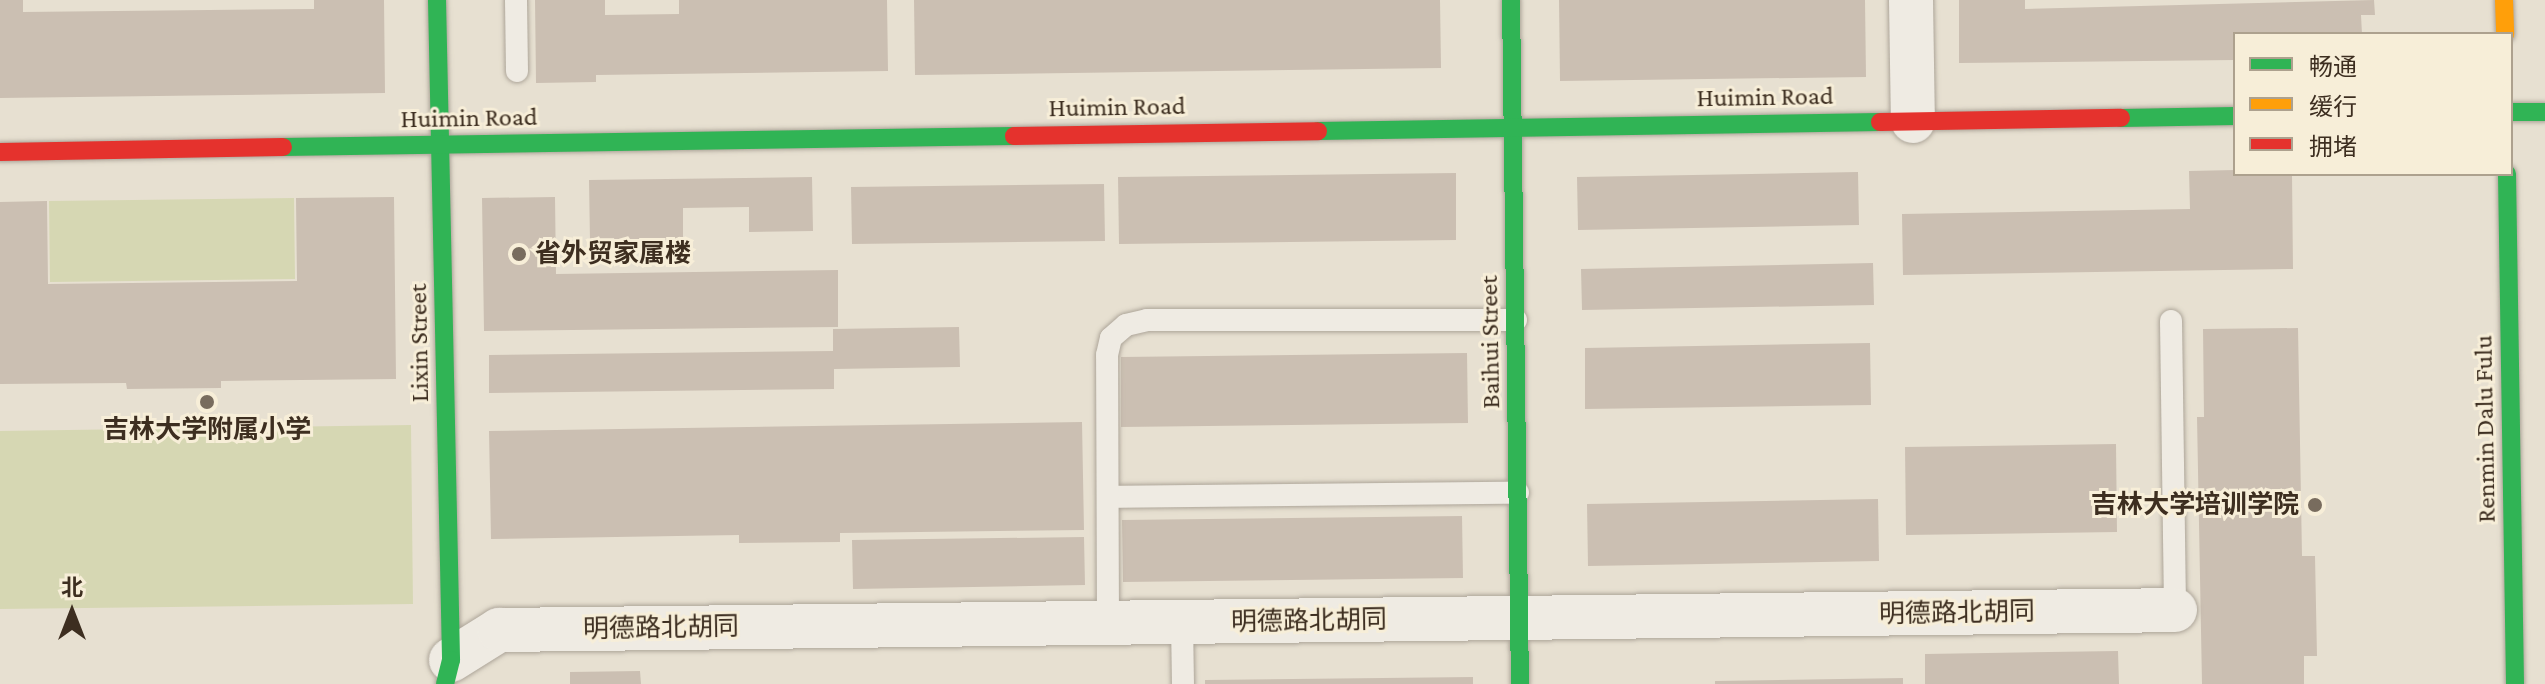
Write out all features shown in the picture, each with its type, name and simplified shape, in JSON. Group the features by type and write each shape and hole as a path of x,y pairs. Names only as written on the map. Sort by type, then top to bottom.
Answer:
{"street":[{"name":"Lixin Street","path":"437,0 455,676"},
{"name":"Baihui Street","path":"1511,0 1520,684"},
{"path":"1911,0 1913,121"},
{"path":"2504,0 2505,32"},
{"path":"2513,112 2545,112"},
{"name":"Huimin Road","path":"0,152 2233,116"},
{"name":"Renmin Dalu Fulu","path":"2507,176 2515,684"},
{"name":"明德路北胡同","path":"455,676 499,630 2175,610"}],"lane":[{"path":"516,0 517,71"},
{"path":"1108,623 1107,355 1111,338 1126,325 1147,320 1516,320"},
{"path":"2171,321 2175,610"},
{"path":"1108,497 1518,493"},
{"path":"1182,622 1183,684"}],"green space":[{"path":"294,198 295,279 50,282 49,201"},
{"path":"411,425 413,604 0,609 0,431"}],"building":[{"path":"0,0 23,0 23,12 314,9 314,0 384,0 385,93 0,98"},
{"path":"535,0 605,0 605,15 679,14 679,0 887,0 888,71 596,75 596,82 536,83"},
{"path":"914,0 1440,0 1441,68 915,75"},
{"path":"1559,0 1865,0 1866,77 1560,81"},
{"path":"1959,0 2025,0 2025,9 2374,0 2375,15 2361,15 2362,32 2233,32 2233,60 1959,63"},
{"path":"2233,170 2233,176 2292,176 2293,269 1903,275 1902,214 2190,209 2189,171"},
{"path":"1858,172 1859,225 1578,230 1577,177"},
{"path":"1456,173 1456,240 1119,244 1118,177"},
{"path":"812,177 813,231 749,232 749,207 683,208 683,240 590,241 589,180"},
{"path":"1104,184 1105,241 852,244 851,187"},
{"path":"394,197 396,379 221,381 221,388 127,389 126,383 0,384 0,202 47,201 48,284 297,281 296,198"},
{"name":"省外贸家属楼","path":"555,197 556,274 838,270 838,327 484,331 482,198"},
{"path":"1873,263 1874,305 1582,310 1581,269"},
{"path":"959,327 960,367 834,369 834,389 489,393 489,355 833,351 833,329"},
{"path":"2298,328 2302,556 2315,556 2317,656 2304,656 2304,684 2202,684 2197,417 2204,417 2203,329"},
{"path":"1870,343 1871,405 1585,409 1585,348"},
{"path":"1467,353 1468,423 1121,427 1121,357"},
{"path":"1082,422 1084,530 840,533 840,542 739,543 739,535 491,539 489,431"},
{"path":"2116,444 2117,532 1906,535 1905,447"},
{"path":"1878,499 1879,561 1588,566 1587,504"},
{"path":"1462,516 1463,578 1123,582 1122,520"},
{"path":"1084,537 1085,585 853,589 852,540"},
{"path":"2118,651 2119,684 1925,684 1925,654"},
{"path":"640,671 641,684 570,684 570,672"},
{"path":"1473,677 1473,684 1205,684 1205,680"},
{"path":"1903,678 1903,684 1715,684 1715,681"}],"traffic: fast":[{"path":"437,0 451,660 445,684"},
{"path":"1511,0 1520,684"},
{"path":"2513,112 2545,112"},
{"path":"2121,118 2233,116"},
{"path":"1318,131 1880,122"},
{"path":"283,147 1014,136"},
{"path":"2507,176 2515,684"}],"traffic: slow":[{"path":"2504,0 2505,32"}],"traffic: jam":[{"path":"1880,122 2121,118"},
{"path":"1014,136 1318,131"},
{"path":"0,152 283,147"}],"place":[{"name":"省外贸家属楼","path":"519,254"},
{"name":"吉林大学附属小学","path":"207,402"},
{"name":"吉林大学培训学院","path":"2315,505"}]}
